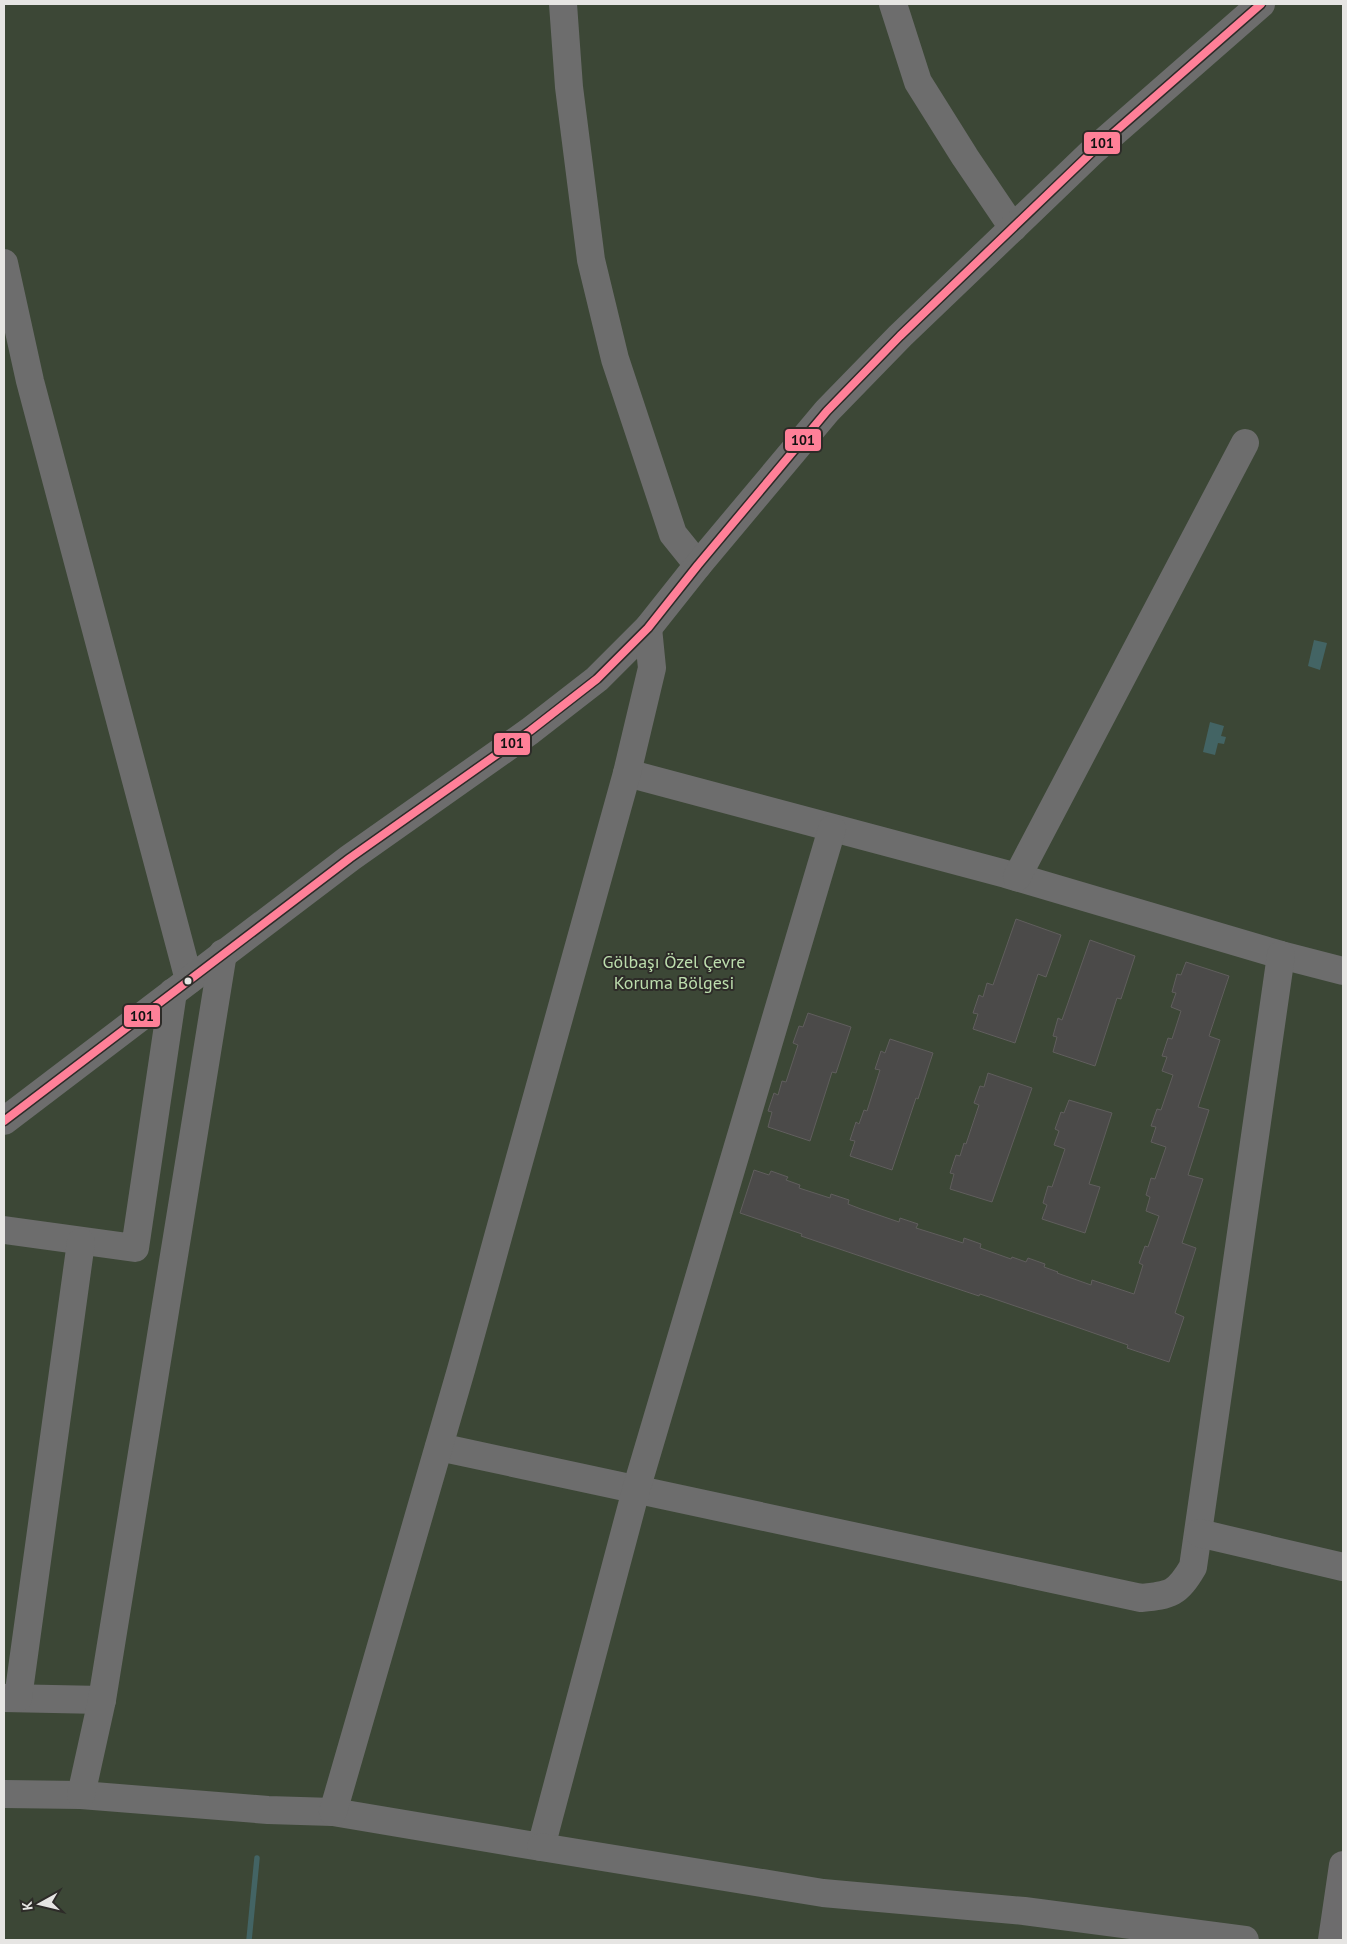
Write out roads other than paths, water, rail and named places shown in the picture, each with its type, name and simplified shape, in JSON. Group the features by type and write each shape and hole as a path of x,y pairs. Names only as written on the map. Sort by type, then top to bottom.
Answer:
{"main road":[{"path":"1332,1940 1343,1866"}],"street":[{"path":"563,4 569,87 593,269 615,359 674,534 698,565"},
{"path":"893,4 918,82 965,157 1013,228"},
{"path":"4,1122 223,953 350,858 568,702 618,659 648,628 698,565 827,411 900,336 1093,151 1262,4"},
{"path":"4,263 30,381 180,986 135,1248 4,1230"},
{"path":"1018,878 1245,444"},
{"path":"333,1812 439,1447 627,773 652,668 648,628"},
{"path":"627,773 1018,878 1281,955 1343,971"},
{"path":"541,1847 636,1490 832,829"},
{"path":"81,1795 102,1700 223,953"},
{"path":"439,1447 1141,1598 1166,1596 1184,1583 1194,1567 1281,955"},
{"path":"81,1242 11,1698 102,1700"},
{"path":"1199,1534 1343,1568"},
{"path":"4,1794 81,1795 268,1810 333,1812 823,1893 1024,1911 1246,1940"}],"water":[{"path":"1314,640 1327,643 1320,670 1308,666"},
{"path":"1210,722 1224,726 1221,736 1226,737 1224,744 1218,743 1215,755 1203,752"}],"waterway":[{"path":"249,1940 257,1858"}],"park label":[{"name":"Gölbaşı Özel Çevre Koruma Bölgesi","path":"674,972"}]}
